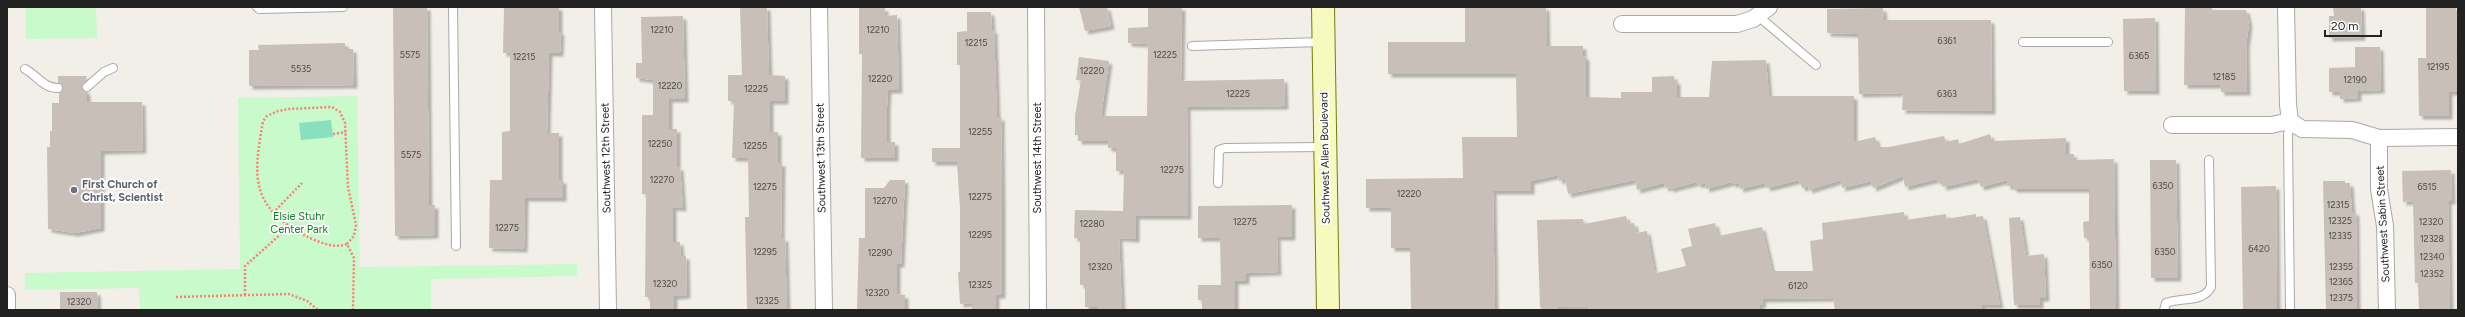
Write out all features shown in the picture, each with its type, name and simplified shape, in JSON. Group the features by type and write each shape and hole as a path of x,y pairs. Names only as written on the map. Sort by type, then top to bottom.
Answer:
{"main road":[{"name":"Southwest Allen Boulevard","path":"1322,7 1328,310"}],"street":[{"name":"Southwest 12th Street","path":"603,7 608,310"},
{"name":"Southwest 13th Street","path":"819,7 824,310"},
{"name":"Southwest 14th Street","path":"1036,7 1038,310"},
{"path":"2286,7 2288,105 2290,121"},
{"path":"1622,24 1737,24 1764,12"},
{"path":"2172,125 2271,125 2290,121 2302,129 2352,130 2379,138 2458,137"},
{"name":"Southwest Sabin Street","path":"2379,138 2379,189 2385,226 2387,310"},
{"path":"7,295 7,310"}],"lane":[{"path":"257,7 275,9 343,7"},
{"path":"454,7 456,246"},
{"path":"1764,12 1816,65"},
{"path":"1192,46 1323,42"},
{"path":"2023,42 2108,42"},
{"path":"87,87 104,72 113,68"},
{"path":"25,69 34,74 45,86 58,88"},
{"path":"2290,121 2288,136 2290,310"},
{"path":"1218,183 1217,154 1219,150 1225,148 1325,147"},
{"path":"2164,310 2166,303 2173,300 2201,297 2208,293 2211,287 2209,160"}],"path":[{"path":"332,107 340,112 345,123 348,187 356,225 354,236 347,244 333,246 315,241 290,226 273,213 262,200 259,184 260,138 263,121 267,116 284,110 332,107"},
{"path":"333,134 346,132"},
{"path":"273,213 302,183"},
{"path":"245,295 245,266 290,226"},
{"path":"347,244 354,258 353,310"},
{"path":"176,297 245,295 297,296 318,310"}],"green space":[{"path":"26,7 96,7 97,38 26,39"},
{"name":"Elsie Stuhr Center Park","path":"357,96 360,267 577,264 577,276 431,279 431,310 140,310 139,288 25,290 25,273 240,269 238,98"},
{"path":"331,120 333,137 301,140 299,123"}],"building":[{"path":"393,7 427,7 429,205 435,205 435,235 395,236"},
{"path":"504,7 559,7 559,32 561,32 560,53 549,53 547,133 559,133 559,180 563,180 563,198 525,198 524,249 489,248 490,180 502,180 502,132 510,131 510,53 503,53"},
{"path":"740,7 767,7 769,75 785,76 785,101 770,101 770,132 778,132 778,163 782,163 781,238 785,238 787,310 747,310 745,217 749,217 748,158 732,158 734,101 728,101 728,75 742,75"},
{"path":"1079,7 1107,7 1111,26 1085,31"},
{"path":"1148,7 1182,7 1181,81 1284,79 1285,106 1187,107 1188,216 1136,216 1136,239 1119,238 1122,310 1097,310 1097,307 1085,307 1085,285 1080,285 1080,238 1074,238 1075,210 1123,211 1124,171 1116,171 1116,148 1108,148 1108,141 1078,141 1078,135 1075,135 1075,116 1081,80 1076,80 1079,57 1109,61 1101,116 1147,116 1148,44 1128,43 1128,28 1148,27"},
{"path":"1465,7 1546,7 1547,46 1583,46 1583,56 1586,57 1586,97 1621,98 1621,92 1652,92 1652,77 1674,76 1674,81 1677,81 1677,97 1709,97 1712,61 1766,60 1769,96 1854,96 1854,142 1875,137 1878,147 1889,147 1944,136 1946,142 1958,139 1959,144 1990,134 1992,141 2066,138 2066,154 2074,154 2074,160 2114,159 2116,310 2090,310 2089,238 2084,238 2083,222 2089,221 2089,189 2013,189 2013,186 2007,186 2007,180 1981,187 1978,179 1943,187 1942,181 1938,182 1937,179 1905,187 1903,176 1873,188 1871,181 1842,188 1841,180 1809,190 1808,186 1802,188 1799,180 1767,188 1765,183 1740,189 1739,183 1732,184 1732,182 1706,189 1705,183 1698,185 1697,182 1670,189 1670,187 1665,188 1664,183 1637,190 1635,180 1568,194 1565,179 1559,181 1558,175 1531,181 1531,191 1493,191 1495,310 1411,310 1410,248 1391,248 1391,208 1366,208 1366,179 1463,178 1462,137 1517,137 1516,74 1388,74 1388,42 1465,42"},
{"path":"2185,7 2212,7 2212,10 2246,10 2249,24 2246,46 2247,92 2221,92 2220,85 2184,85"},
{"path":"2333,7 2361,7 2362,37 2329,38 2329,16 2334,16"},
{"path":"2426,7 2456,7 2458,92 2449,92 2449,116 2419,116 2418,58 2426,58"},
{"path":"859,8 885,8 885,16 897,15 899,90 888,90 887,107 887,142 895,142 895,158 861,158 862,54 859,54"},
{"path":"1883,8 1884,20 1991,20 1992,111 1902,110 1903,93 1859,94 1858,34 1827,33 1827,9"},
{"path":"967,12 991,12 992,30 994,30 997,117 1001,117 1002,208 1002,295 996,295 996,310 972,310 972,303 960,304 958,272 960,272 960,209 957,162 932,162 932,148 960,148 960,65 957,65 957,32 967,31"},
{"path":"683,16 685,99 669,99 669,129 677,129 677,167 680,167 683,208 673,207 673,242 680,242 681,256 686,256 687,295 674,296 674,310 650,310 650,297 645,297 646,194 642,194 642,115 653,115 653,80 636,78 636,63 642,63 641,17"},
{"path":"2155,18 2156,91 2124,91 2123,19"},
{"path":"345,43 345,49 353,49 354,85 249,86 249,50 259,50 258,45"},
{"path":"2355,47 2380,47 2381,90 2358,91 2358,98 2340,99 2340,92 2329,92 2329,68 2355,67"},
{"name":"First Church of Christ, Scientist","path":"58,76 87,76 82,88 87,92 87,102 142,102 143,150 101,151 101,228 75,233 48,229 47,147 50,147 50,131 52,131 52,103 59,103 59,93 63,89 58,83"},
{"path":"2150,160 2176,160 2178,278 2151,278"},
{"path":"2451,170 2452,201 2448,201 2450,310 2419,310 2418,283 2415,283 2413,201 2403,202 2402,171"},
{"path":"890,180 905,180 901,264 897,264 897,294 905,295 905,310 857,310 859,238 865,238 865,188 884,188"},
{"path":"2323,181 2345,181 2345,183 2350,183 2352,212 2356,212 2357,310 2326,310"},
{"path":"2276,186 2277,310 2243,310 2241,187"},
{"path":"1292,205 1292,237 1277,237 1278,272 1246,273 1246,281 1235,281 1235,310 1202,310 1202,300 1198,300 1198,285 1221,285 1220,238 1198,238 1198,206"},
{"path":"1904,212 1905,220 1946,214 1946,219 1976,214 1976,217 1983,216 2000,305 1982,305 1982,310 1835,310 1833,298 1762,299 1763,304 1759,305 1760,310 1589,310 1588,306 1558,307 1558,310 1542,310 1540,307 1537,220 1583,219 1584,224 1626,216 1628,224 1634,223 1636,233 1647,231 1654,270 1656,270 1657,273 1686,266 1681,249 1692,246 1688,229 1715,223 1718,236 1762,227 1772,271 1813,271 1810,241 1823,239 1822,223"},
{"path":"2020,217 2026,256 2044,254 2046,298 2040,298 2040,305 2014,305 2009,218"},
{"path":"60,292 97,292 98,309 60,310"}],"place":[{"name":"First Church of Christ, Scientist","path":"74,190"}]}
